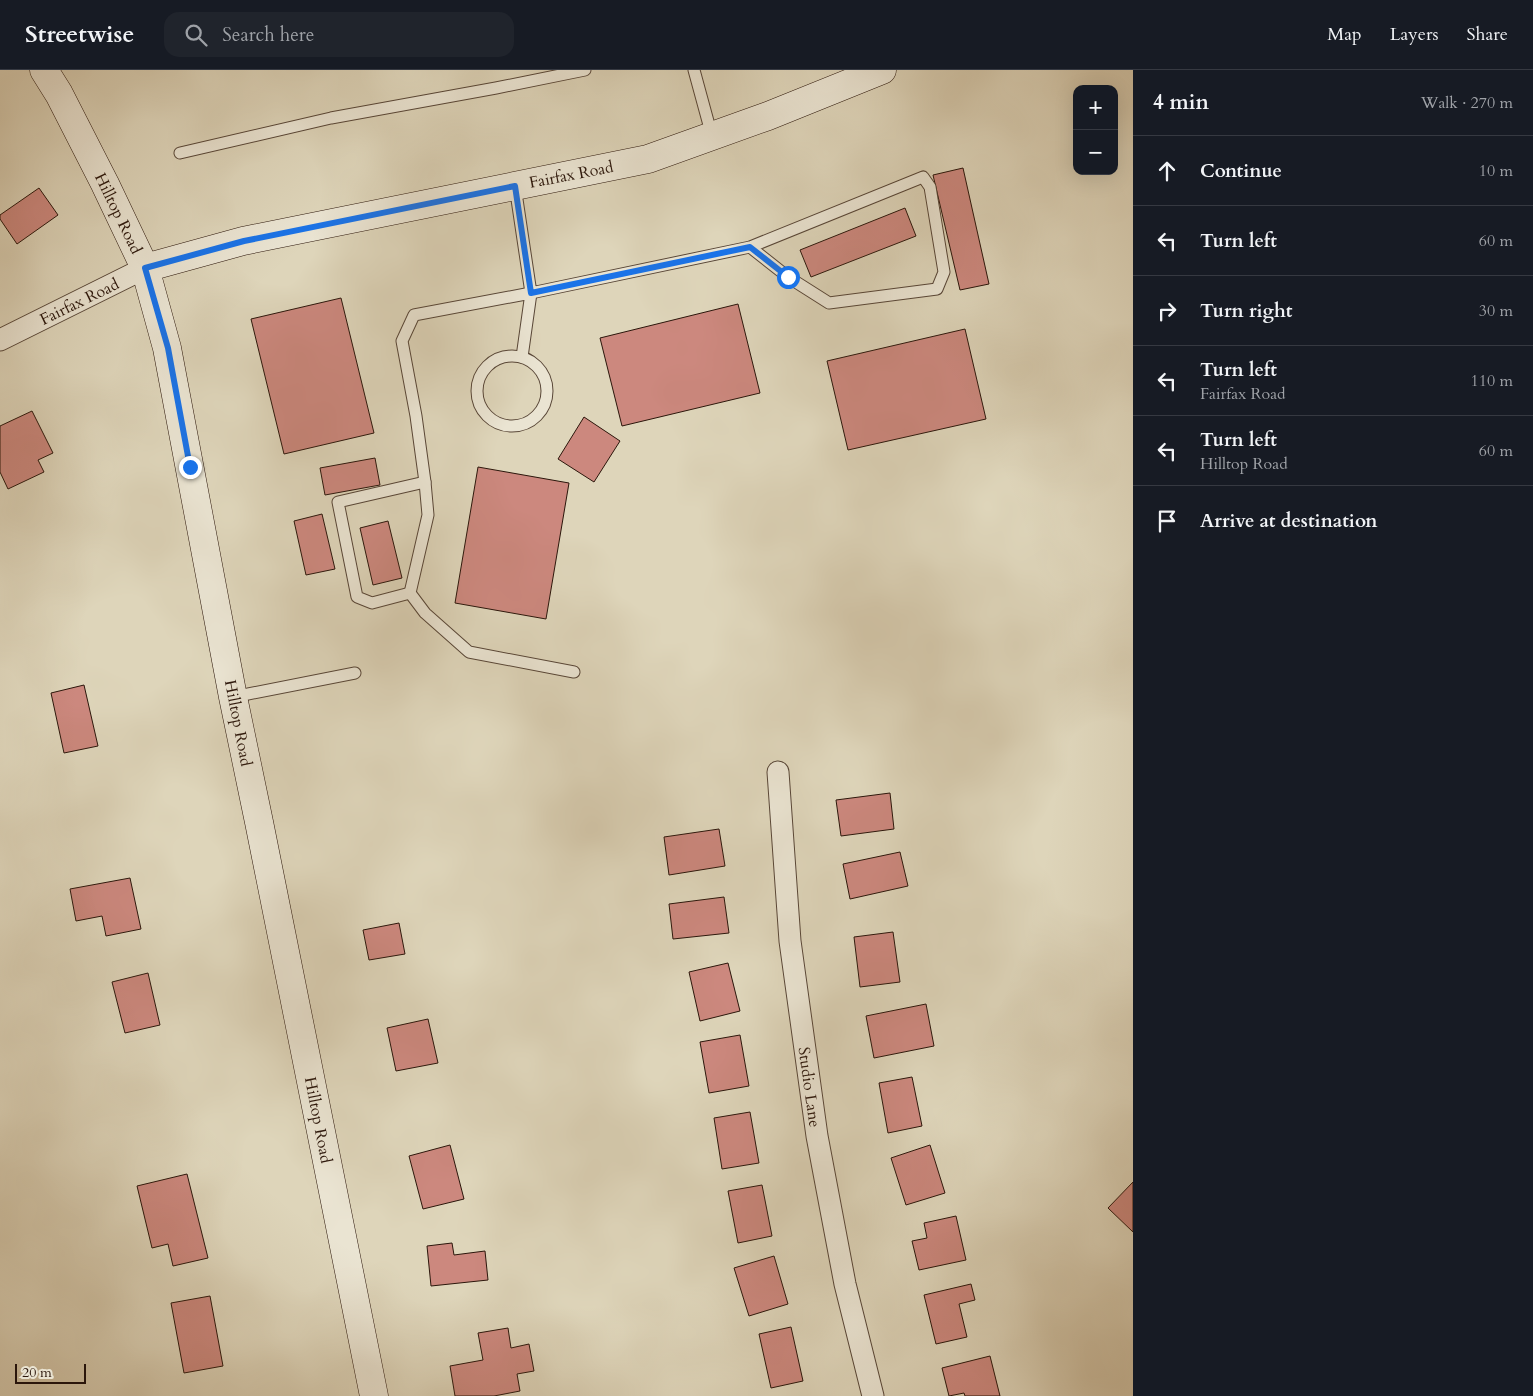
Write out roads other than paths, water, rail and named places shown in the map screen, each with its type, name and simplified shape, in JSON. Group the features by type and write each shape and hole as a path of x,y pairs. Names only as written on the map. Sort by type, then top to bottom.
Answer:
{"main road":[{"name":"Hilltop Road","path":"44,70 59,94 105,184 145,268 168,348 233,697 374,1396"},
{"name":"Fairfax Road","path":"145,268 244,241 648,159 777,113 882,70"}],"street":[{"name":"Fairfax Road","path":"0,340 145,268"},
{"name":"Studio Lane","path":"778,772 790,941 817,1136 845,1284 873,1396"}],"lane":[{"path":"180,153 331,118 496,88 561,72 585,70"},
{"path":"694,70 712,136"},
{"path":"574,672 469,652 424,613 410,593 428,515 416,416 402,341 414,315 531,293 750,247 923,177 930,187 944,272 937,289 829,303 788,277 750,247"},
{"path":"515,186 531,293 522,357"},
{"path":"510,356 522,357 532,362 540,371 546,388 544,405 537,415 528,422 516,426 504,425 494,421 485,414 478,398 477,382 482,372 490,363 499,358 510,356"},
{"path":"410,593 372,603 357,597 338,502 425,482"},
{"path":"233,697 355,673"}]}
